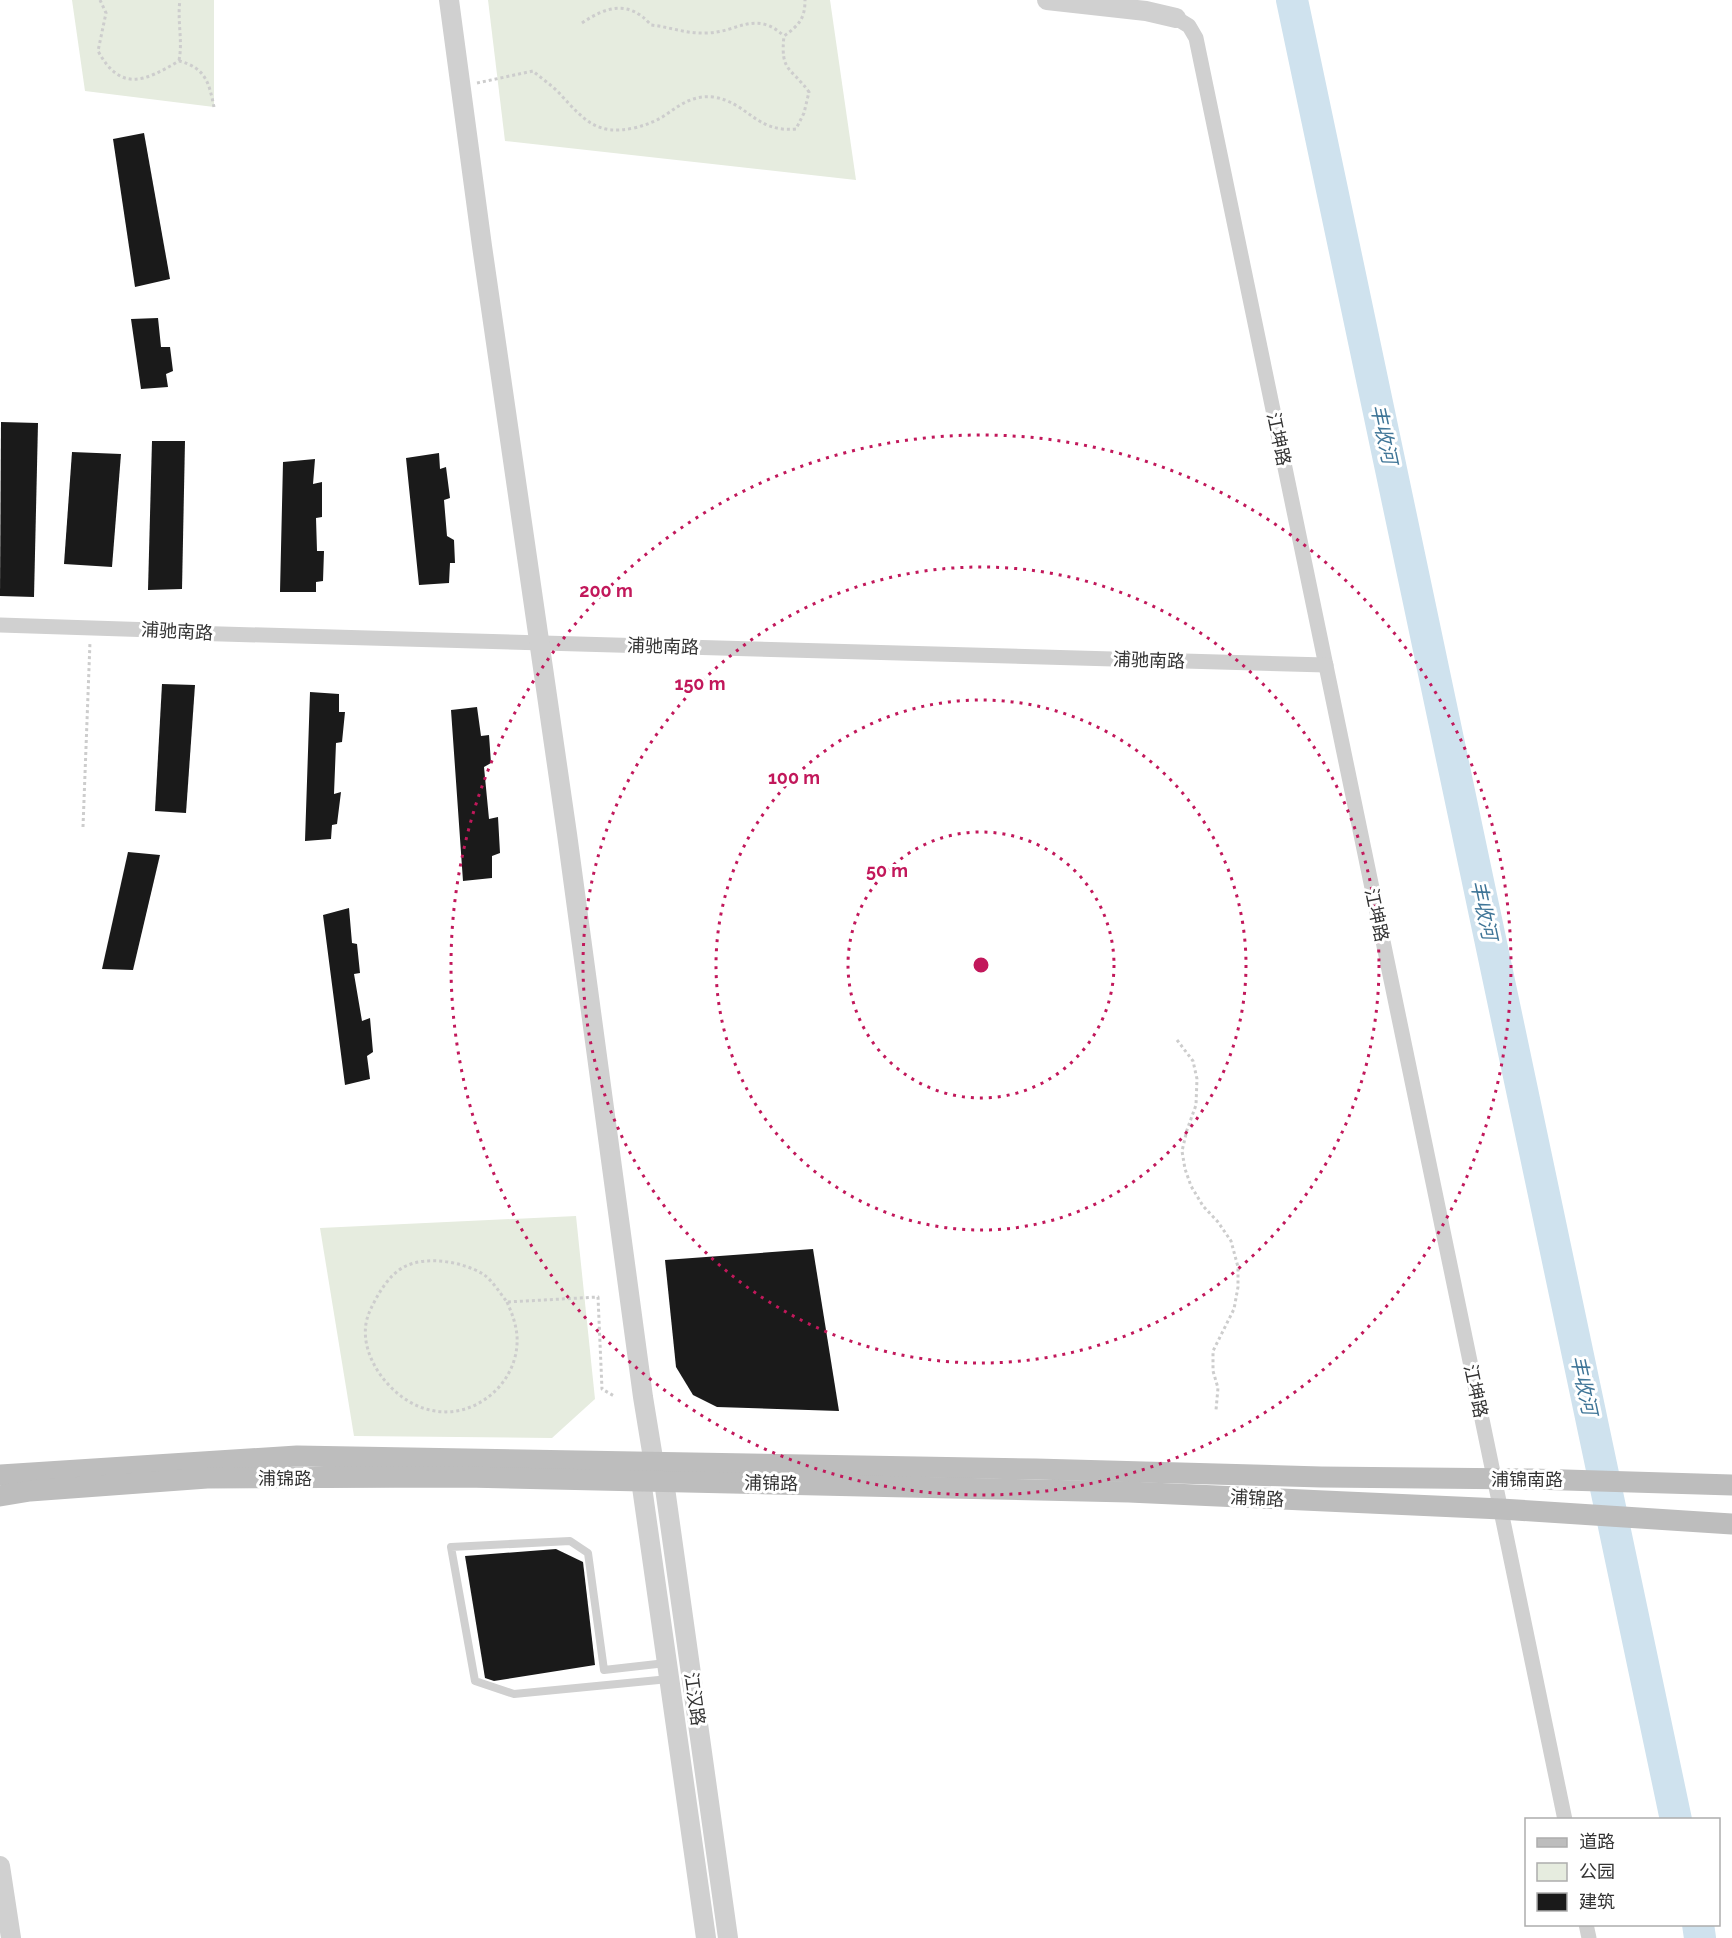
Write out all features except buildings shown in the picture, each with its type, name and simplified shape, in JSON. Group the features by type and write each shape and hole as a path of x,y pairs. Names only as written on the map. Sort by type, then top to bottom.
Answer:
{"main road":[{"name":"浦锦路","path":"0,1475 297,1456 653,1475 1129,1492 1542,1512"},
{"name":"浦锦路","path":"0,1496 30,1491 207,1478 653,1475 1036,1469 1322,1477"},
{"name":"浦锦南路","path":"1322,1477 1532,1479 1732,1485"},
{"name":"浦锦南路","path":"1542,1512 1732,1524"}],"street":[{"path":"449,0 653,1475 668,1671 706,1938"},
{"path":"1047,0 1146,11 1176,18"},
{"name":"江坤路","path":"1176,18 1189,26 1196,38 1565,1818"},
{"name":"浦驰南路","path":"0,625 188,633 1326,665"},
{"name":"江汉路","path":"653,1475 728,1938"},
{"path":"0,1866 11,1938"}],"lane":[{"path":"570,1540 588,1553 604,1670 668,1671 514,1694 475,1681 451,1547 570,1540"}],"path":[{"path":"100,0 105,13 98,51 114,73 122,78 148,78 179,61 182,47 178,16 180,0"},
{"path":"475,83 533,71 560,93 577,113 599,128 621,131 645,125 663,117 694,97 711,97 726,100 761,123 781,130 796,129 804,113 809,92 799,78 789,71 782,55 784,36 795,28 805,14 805,0"},
{"path":"582,23 598,12 614,8 631,8 644,16 651,25 671,27 687,33 709,33 738,25 762,22 775,27 784,36"},
{"path":"179,61 198,69 205,78 214,107"},
{"path":"82,827 91,628"},
{"path":"1177,1040 1193,1061 1197,1079 1196,1105 1182,1151 1185,1169 1191,1186 1203,1206 1231,1241 1238,1267 1238,1287 1234,1309 1213,1351 1218,1388 1216,1410"},
{"path":"445,1260 484,1275 507,1302 514,1320 517,1338 514,1360 505,1381 492,1396 473,1406 452,1411 430,1410 397,1392 372,1364 365,1339 368,1316 377,1296 390,1279 405,1266 445,1260"},
{"path":"507,1302 598,1298 602,1389 614,1396"}],"green space":[{"path":"72,0 214,0 214,107 85,91"},
{"path":"488,0 830,0 856,180 505,141"},
{"path":"576,1216 595,1399 552,1438 354,1436 320,1228"}],"waterway":[{"name":"丰收河","path":"1292,0 1676,1818"},
{"name":"丰收河","path":"1698,1926 1700,1938"}]}
